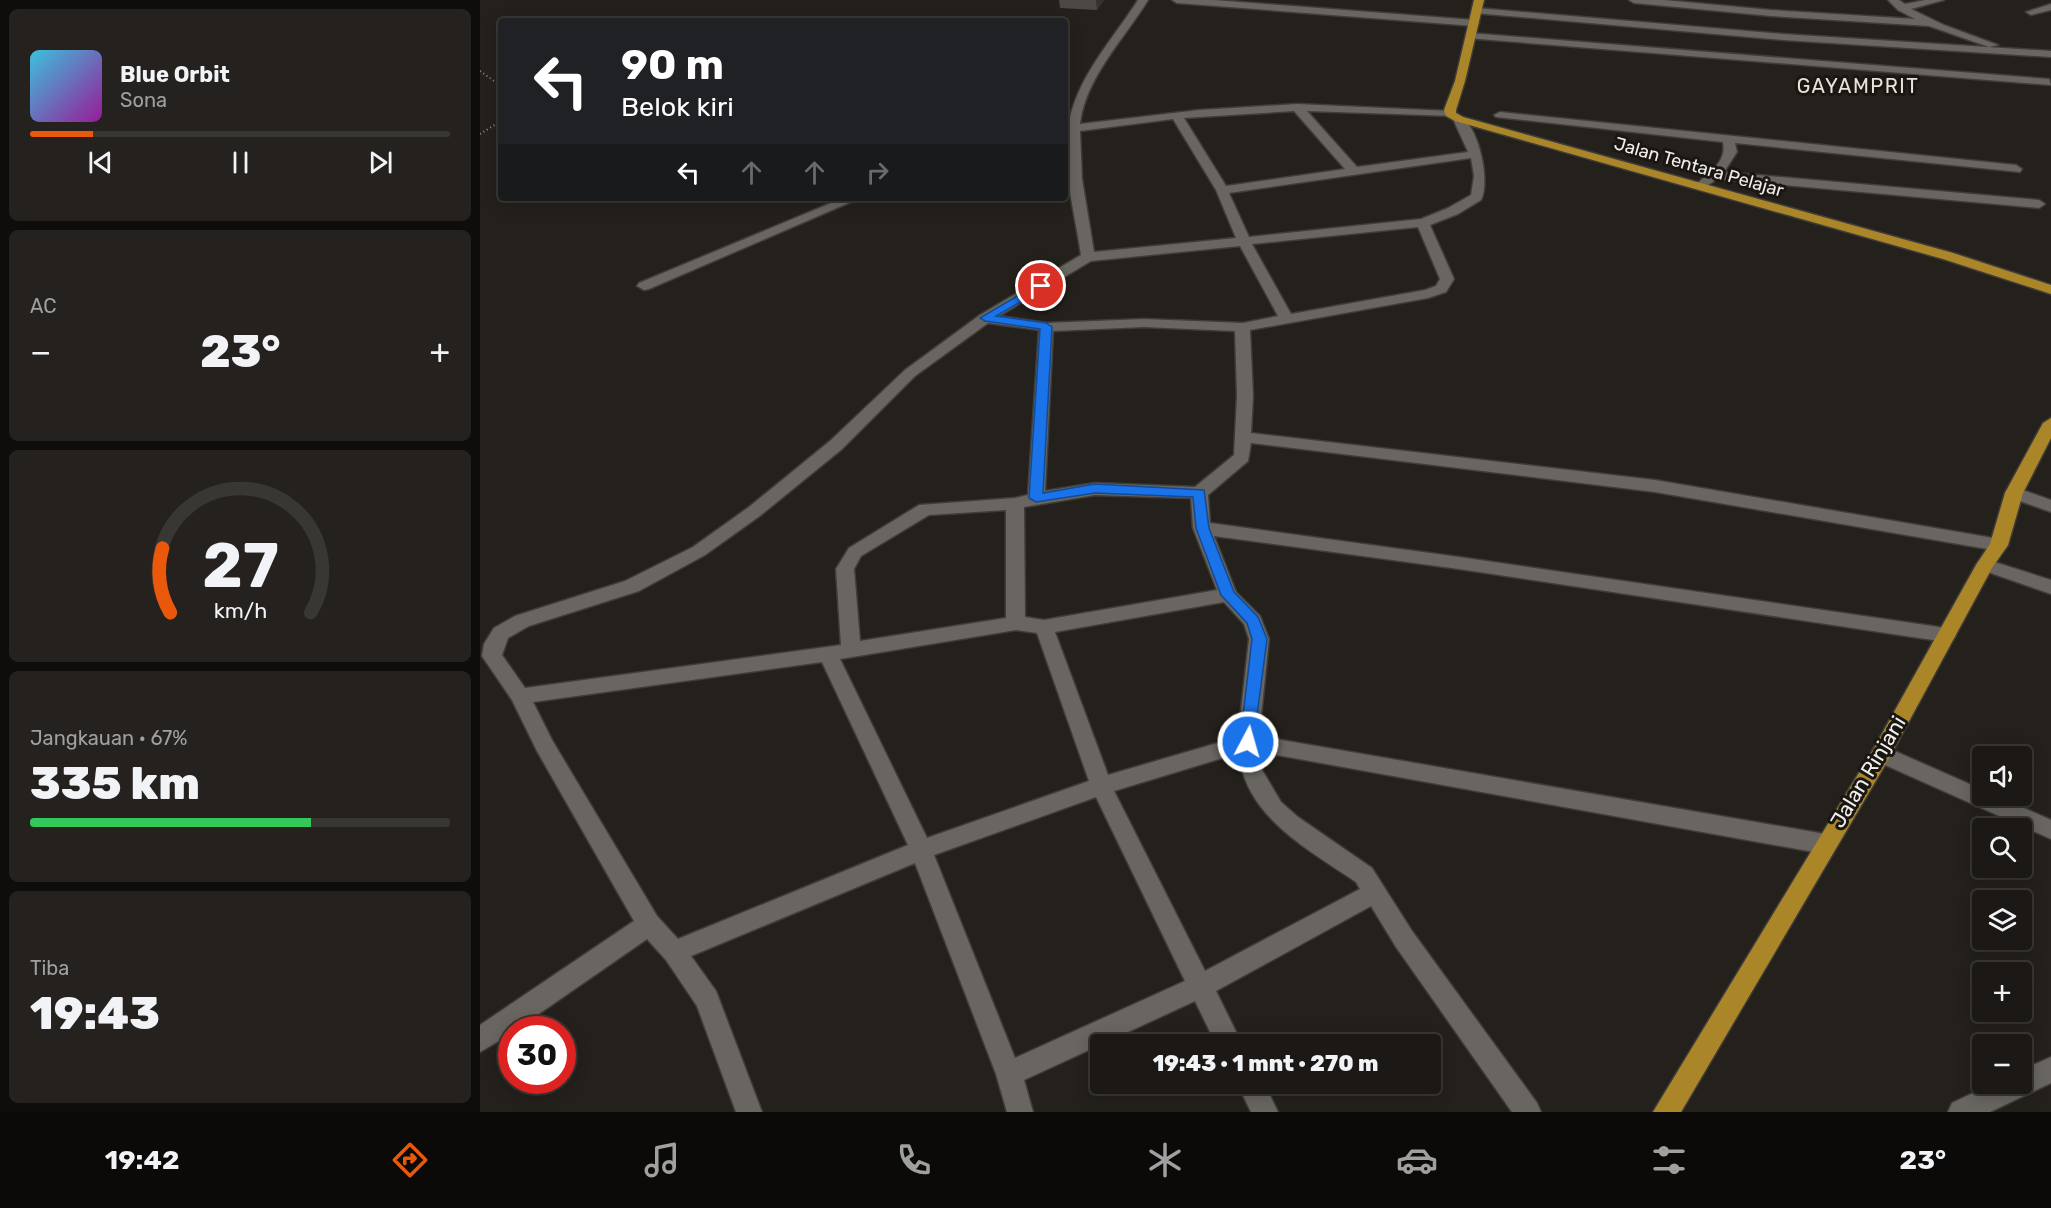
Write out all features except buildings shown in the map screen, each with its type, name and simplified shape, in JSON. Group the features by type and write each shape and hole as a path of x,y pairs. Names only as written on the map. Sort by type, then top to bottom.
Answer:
{"main road":[{"path":"1455,116 1475,18"},
{"name":"Jalan Tentara Pelajar","path":"1455,116 1488,129 1948,256 2051,290"},
{"name":"Jalan Rinjani","path":"1672,1108 1879,756 1985,565 1999,545 2014,493 2051,423"}],"street":[{"path":"1088,257 1072,149 1073,117 1090,81 1143,0"},
{"path":"1177,0 1475,18 1779,29 2026,54 2051,54"},
{"path":"1634,0 1779,29 1930,23"},
{"path":"1897,4 1939,0"},
{"path":"1650,24 1653,2"},
{"path":"1897,4 1930,23 2026,54"},
{"path":"2031,12 2051,7"},
{"path":"1475,18 2049,82"},
{"path":"749,1112 707,999 674,952 649,924 544,746 520,696 492,656 494,644 501,633 522,621 632,586 699,551 755,512 836,445 910,373 985,318 1088,257 1423,223 1453,211 1477,197 1481,186 1477,154 1455,116 1297,107 1177,116 1073,117"},
{"path":"1297,107 1353,170"},
{"path":"1500,115 2016,169"},
{"path":"1177,116 1222,190 1244,241 1286,318"},
{"path":"1701,186 1717,175 1731,152 1729,140"},
{"path":"1222,190 1477,154"},
{"path":"1717,175 2039,204"},
{"path":"644,286 847,201"},
{"path":"985,318 1046,327 1144,323 1243,327 1428,294 1441,289 1447,279 1423,223"},
{"path":"1036,498 1046,327"},
{"path":"850,649 845,569 855,552 925,509 1015,504 1036,498 1095,489 1199,493 1242,457 1245,396 1241,337 1243,327"},
{"path":"1243,437 1655,486 1999,545"},
{"path":"1199,493 1202,528 1228,595 1253,621 1259,639 1248,742 1251,771 1273,809 1290,824 1364,875 1404,939 1528,1112"},
{"path":"2014,493 2051,506"},
{"path":"1015,504 1016,623"},
{"path":"1202,528 1459,563 1946,635"},
{"path":"1985,565 2051,587"},
{"path":"520,696 828,654 1016,623 1044,627 1228,595"},
{"path":"1044,627 1101,786 1224,1034"},
{"path":"828,654 921,850 1009,1074 1020,1112"},
{"path":"674,952 921,850 1101,786 1248,742 1826,844"},
{"path":"1879,756 2051,830"},
{"path":"1009,1074 1199,987 1376,892"},
{"path":"480,1040 649,924"},
{"path":"1961,1112 2051,1070"},
{"path":"1256,1094 1265,1112"}],"path":[{"path":"480,72 498,84"},
{"path":"480,134 498,123"}],"district":[{"name":"GAYAMPRIT","path":"1858,86"}],"route":[{"path":"1041,286 985,318 1046,327 1036,498 1095,489 1199,493 1202,528 1228,595 1253,621 1259,639 1259,659 1248,742"}]}
